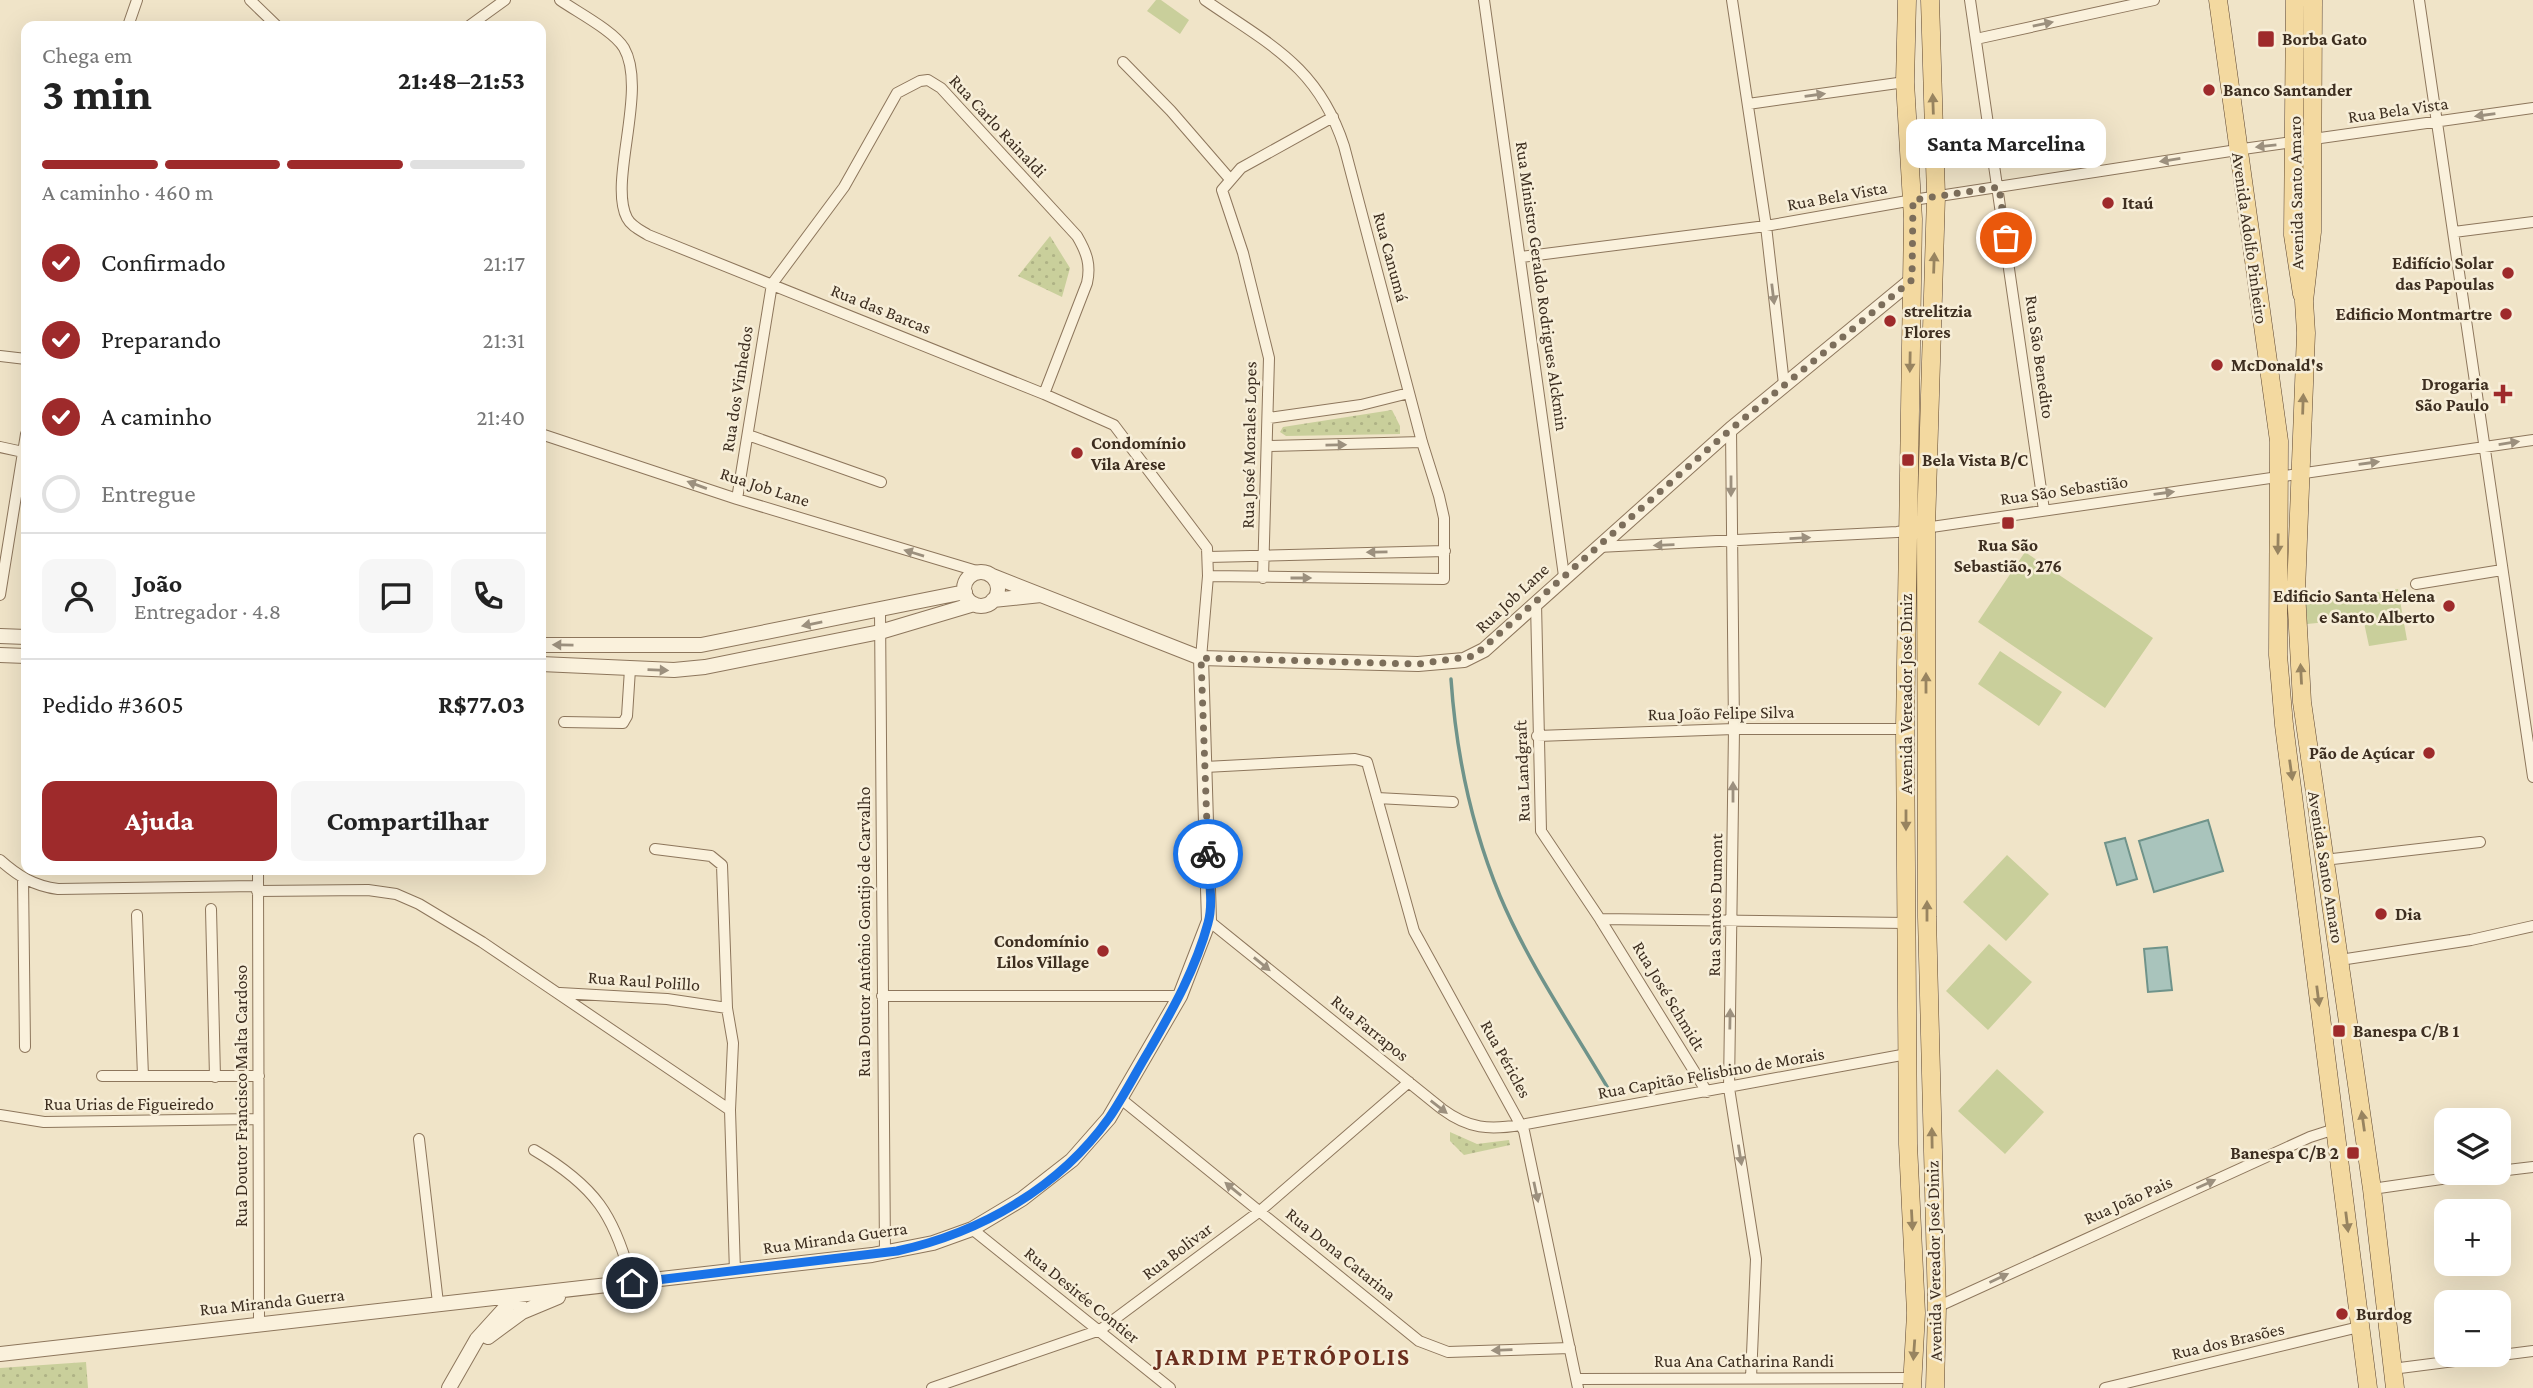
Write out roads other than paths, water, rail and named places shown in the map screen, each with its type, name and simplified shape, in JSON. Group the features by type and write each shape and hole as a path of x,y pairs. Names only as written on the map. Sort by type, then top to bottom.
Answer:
{"main road":[{"name":"Avenida Vereador José Diniz","path":"1907,0 1905,82 1913,200 1905,729 1908,1144 1916,1313 1912,1383"},
{"name":"Avenida Vereador José Diniz","path":"1930,0 1936,196 1926,527 1927,917 1937,1307 1936,1385"},
{"name":"Avenida Adolfo Pinheiro","path":"2218,0 2272,386 2280,476"},
{"name":"Avenida Santo Amaro","path":"2295,0 2311,258 2304,301 2296,591 2302,702 2372,1189 2395,1388"},
{"name":"Avenida Santo Amaro","path":"2303,142 2314,0"},
{"name":"Avenida Santo Amaro","path":"2280,476 2279,666 2368,1388"}],"street":[{"path":"130,21 137,0"},
{"path":"250,0 272,21"},
{"path":"476,21 505,0"},
{"name":"Rua das Barcas","path":"560,0 617,39 629,63 631,107 622,194 627,219 648,235 1044,394 1114,425 1198,535 1208,557 1201,658"},
{"name":"Rua Canumá","path":"1205,0 1302,70 1320,91 1333,117 1344,146 1444,518 1444,579 1263,578"},
{"name":"Rua Ministro Geraldo Rodrigues Alckmin","path":"1484,0 1564,576"},
{"path":"1732,0 1766,226 1784,384"},
{"name":"Rua São Benedito","path":"1970,0 2044,510"},
{"path":"1976,39 2154,0"},
{"path":"2418,0 2455,232 2533,777"},
{"path":"1123,62 1171,111 1229,178 1333,117"},
{"name":"Rua Carlo Rainaldi","path":"772,284 844,187 871,142 889,104 908,85 928,80 941,88 1077,236 1085,249 1089,271 1087,284 1044,394"},
{"path":"1748,104 1905,82"},
{"name":"Rua Bela Vista","path":"1521,257 1766,226 1936,196 2533,108"},
{"name":"Rua José Morales Lopes","path":"1229,178 1222,195 1243,253 1268,350 1269,418 1263,578"},
{"path":"2455,232 2533,222"},
{"name":"Rua Job Lane","path":"546,436 737,499 985,574 1046,595 1201,658 1418,664 1464,660 1484,650 1731,429 1912,280"},
{"name":"Rua dos Vinhedos","path":"737,499 772,284"},
{"path":"0,356 21,358"},
{"path":"1269,418 1361,405 1409,393"},
{"name":"Rua Santos Dumont","path":"1731,429 1734,729 1729,1088 1756,1259 1751,1378"},
{"path":"748,435 881,482"},
{"name":"Rua São Sebastião","path":"1597,547 1731,543 1906,531 2533,440"},
{"path":"1268,446 1422,442"},
{"path":"0,447 21,452"},
{"path":"0,595 6,519 21,460"},
{"path":"1208,557 1445,551"},
{"path":"2416,584 2502,570"},
{"path":"546,664 630,669 705,667 880,632 974,604 984,606 993,600 998,590 985,574 969,577 964,592"},
{"path":"1208,576 1263,578"},
{"path":"964,592 974,604"},
{"path":"546,645 701,645 964,592"},
{"name":"Rua Job Lane","path":"993,600 1046,595"},
{"name":"Rua Landgraft","path":"1536,603 1541,831 1601,919"},
{"name":"Rua Doutor Antônio Gontijo de Carvalho","path":"880,611 885,1253"},
{"path":"0,636 21,637"},
{"path":"0,655 21,656"},
{"name":"Rua Miranda Guerra","path":"0,1354 260,1322 574,1291 885,1253 933,1243 972,1229 1022,1199 1072,1160 1103,1126 1180,996 1209,921 1201,658"},
{"path":"564,722 623,723 627,716 630,669"},
{"name":"Rua João Felipe Silva","path":"1537,736 1734,729 1905,729"},
{"name":"Rua Péricles","path":"1205,767 1365,761 1414,931 1521,1125 1578,1383"},
{"path":"1377,798 1453,802"},
{"path":"2324,860 2480,842"},
{"path":"654,849 711,856 722,865 727,1008 734,1069 730,1110 735,1272"},
{"path":"0,860 23,878 43,887 72,890 354,889 396,894 440,916 730,1110"},
{"name":"Rua Doutor Francisco Malta Cardoso","path":"258,875 260,1322"},
{"path":"23,878 24,1047"},
{"path":"211,909 215,1077"},
{"path":"137,915 143,1076"},
{"path":"1601,919 1732,923 1906,923"},
{"name":"Rua José Schmidt","path":"1601,919 1707,1092"},
{"name":"Rua Farrapos","path":"1209,921 1463,1124 1489,1129 1521,1125"},
{"path":"2340,960 2471,940 2533,926"},
{"name":"Rua Raul Polillo","path":"558,993 667,999 727,1008"},
{"path":"882,996 1180,996"},
{"name":"Rua Capitão Felisbino de Morais","path":"1521,1125 1907,1054"},
{"path":"102,1076 259,1076"},
{"name":"Rua Bolivar","path":"932,1388 1100,1330 1260,1211 1409,1082"},
{"name":"Rua Dona Catarina","path":"1121,1099 1419,1341 1434,1349 1448,1352 1570,1348"},
{"name":"Rua Urias de Figueiredo","path":"0,1115 44,1122 258,1119"},
{"name":"Rua João Pais","path":"1937,1307 2310,1137 2335,1129"},
{"path":"419,1139 438,1303"},
{"path":"534,1150 578,1178 600,1202 621,1242 632,1283"},
{"path":"2511,1170 2533,1167"},
{"path":"2372,1189 2434,1180"},
{"name":"Rua Desirée Contier","path":"972,1229 1170,1388"},
{"path":"500,1321 574,1291"},
{"path":"516,1296 522,1312"},
{"path":"449,1388 468,1353 500,1321 516,1296"},
{"path":"480,1299 500,1321"},
{"name":"Rua dos Brasões","path":"2105,1388 2359,1327"},
{"path":"2392,1369 2533,1351"},
{"name":"Rua Ana Catharina Randi","path":"1578,1383 1667,1383 1751,1378 1774,1383 1912,1383"}],"water":[{"path":"2208,820 2223,871 2154,892 2139,841"},
{"path":"2125,838 2137,879 2117,885 2105,843"},
{"path":"2167,947 2172,990 2148,992 2144,949"}],"waterway":[{"path":"1451,679 1467,790 1481,844 1500,896 1538,972 1612,1095"}],"place":[{"name":"Borba Gato","path":"2266,39"},
{"name":"Banco Santander","path":"2209,90"},
{"name":"Itaú","path":"2108,203"},
{"name":"Santa Marcelina","path":"2006,238"},
{"name":"Edifício Solar das Papoulas","path":"2508,273"},
{"name":"Edificio Montmartre","path":"2506,314"},
{"name":"strelitzia Flores","path":"1890,321"},
{"name":"McDonald's","path":"2217,365"},
{"name":"Drogaria São Paulo","path":"2503,394"},
{"name":"Condomínio Vila Arese","path":"1077,453"},
{"name":"Bela Vista B/C","path":"1908,460"},
{"name":"Rua São Sebastião, 276","path":"2008,523"},
{"name":"Edificio Santa Helena e Santo Alberto","path":"2449,606"},
{"name":"Pão de Açúcar","path":"2429,753"},
{"name":"Dia","path":"2381,914"},
{"name":"Condomínio Lilos Village","path":"1103,951"},
{"name":"Banespa C/B 1","path":"2339,1031"},
{"name":"Banespa C/B 2","path":"2353,1153"},
{"name":"Burdog","path":"2342,1314"}],"district":[{"name":"JARDIM PETRÓPOLIS","path":"1283,1357"}]}
